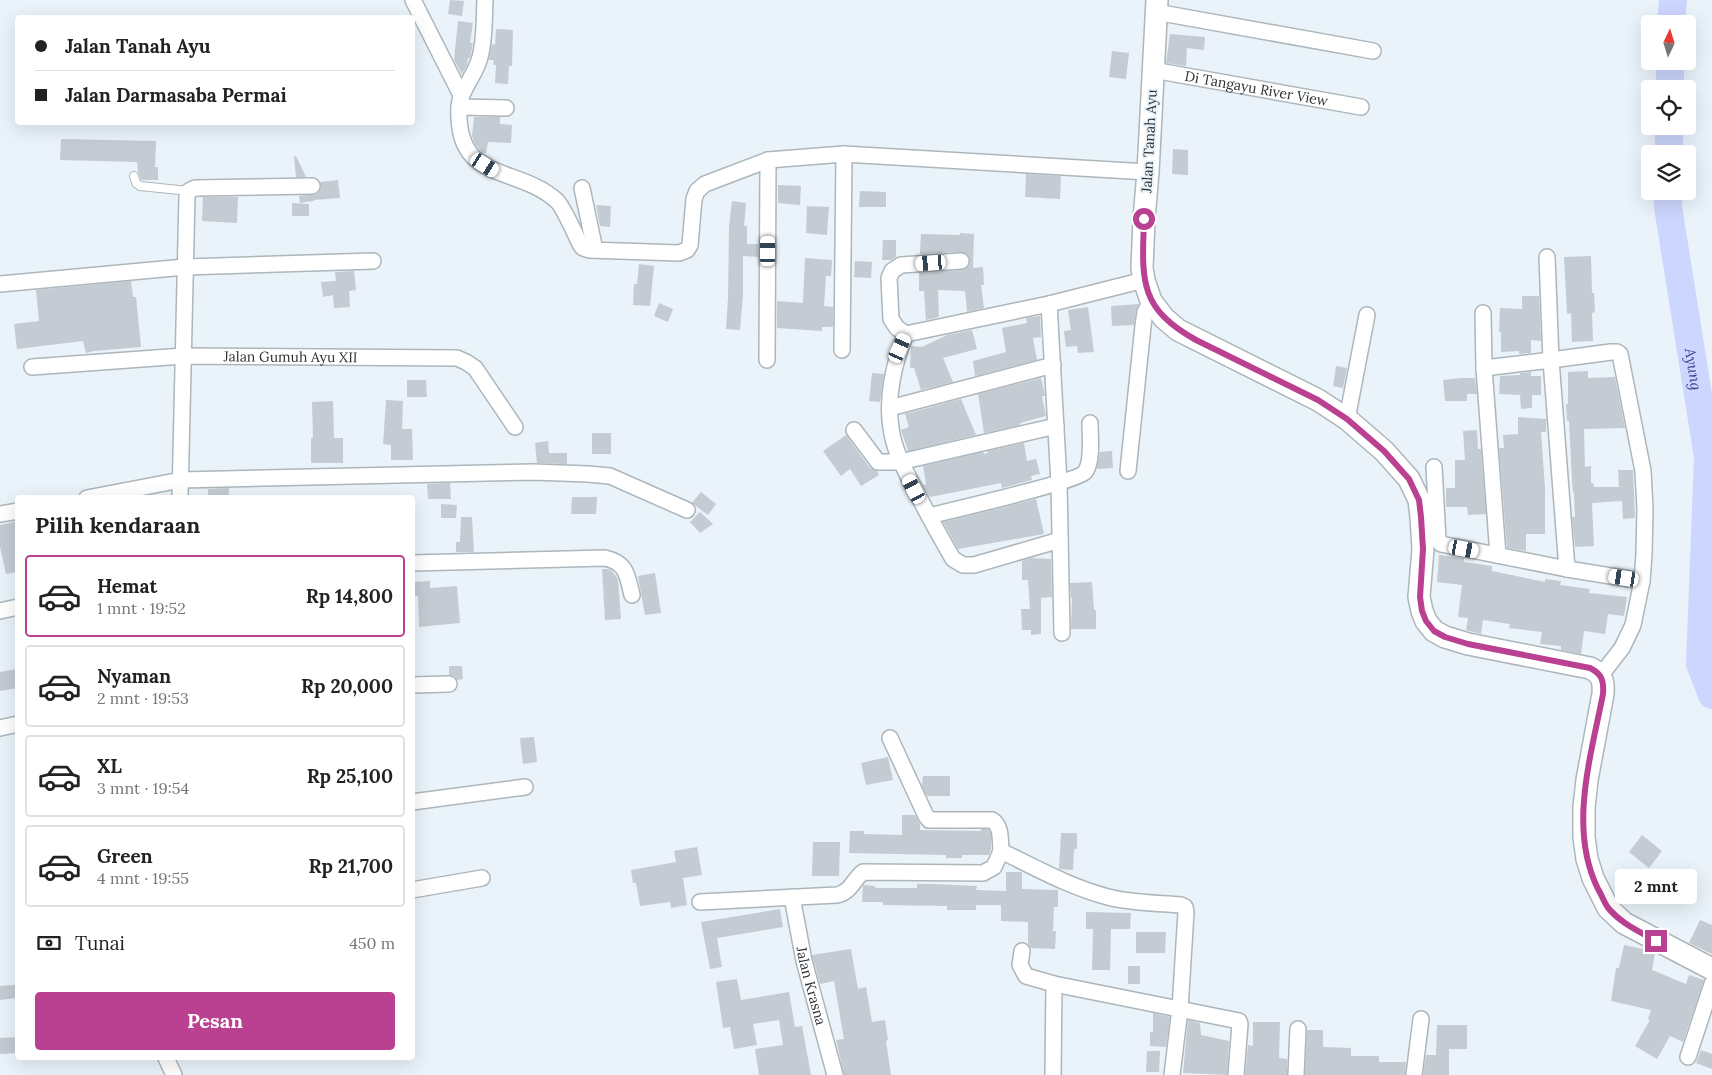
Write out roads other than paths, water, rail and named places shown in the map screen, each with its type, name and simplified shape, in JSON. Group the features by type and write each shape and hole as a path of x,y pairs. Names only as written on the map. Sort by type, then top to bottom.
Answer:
{"street":[{"path":"413,0 460,101 461,132 466,149 476,160 494,171 524,181 546,192 559,202 583,248 679,253 687,250 690,245 694,199 697,191 705,184 768,160 844,154 1148,172"},
{"path":"460,101 480,58 485,0"},
{"path":"1156,6 1374,52"},
{"name":"Jalan Tanah Ayu","path":"1156,6 1142,268 1151,301 1164,318 1178,330 1318,400 1347,419 1384,451 1409,479 1419,500 1423,549 1420,597 1422,611 1426,621 1434,631 1445,637 1468,644 1590,668 1602,685"},
{"name":"Di Tangayu River View","path":"1153,70 1361,107"},
{"path":"460,101 506,108"},
{"path":"842,350 844,154"},
{"path":"767,360 768,160"},
{"path":"180,495 187,196 189,190 195,188 312,186"},
{"path":"582,188 595,250"},
{"path":"1547,257 1551,360 1567,569"},
{"path":"0,284 185,267 373,261"},
{"path":"961,261 901,266 892,270 889,278 891,319 897,328 906,334 1049,304 1144,280"},
{"path":"1128,471 1142,326 1145,312 1151,301"},
{"path":"1049,304 1059,483 1062,632"},
{"path":"1483,313 1484,368 1498,555"},
{"path":"1347,419 1367,315"},
{"path":"906,334 900,348 894,372 890,408 891,429 900,462 953,559 963,565 976,564 1060,540"},
{"path":"1484,368 1611,352 1618,352 1621,357 1643,471 1645,509 1644,554 1642,581 1633,625 1602,685 1584,807 1584,837 1587,859 1593,878 1608,908 1624,923 1712,969"},
{"name":"Jalan Gumuh Ayu XII","path":"32,368 184,356 457,358 475,368 514,427"},
{"path":"890,408 1052,365"},
{"path":"929,516 1059,483 1082,475 1089,460 1090,423"},
{"path":"854,430 878,462 900,462 1056,426"},
{"path":"1434,467 1438,540 1441,544 1567,569 1642,581"},
{"path":"103,495 181,480 523,473 588,474 610,476 687,510"},
{"path":"0,514 15,512"},
{"path":"415,563 605,558 622,564 627,574 632,594"},
{"path":"0,611 15,608"},
{"path":"415,685 449,684"},
{"path":"0,728 15,725"},
{"path":"700,902 843,893 847,891 863,872 983,873 994,867 1001,851 998,826 992,820 932,821 927,818 890,738"},
{"path":"415,802 525,787"},
{"path":"1001,851 1086,890 1109,897 1184,906 1186,912 1180,1009 1172,1075"},
{"path":"415,889 482,878"},
{"name":"Jalan Krasna","path":"792,897 804,961 835,1075"},
{"path":"1022,951 1020,965 1026,976 1054,984 1239,1021 1236,1075"},
{"path":"1052,1075 1054,984"},
{"path":"1688,1057 1712,984"},
{"path":"1414,1075 1421,1019"},
{"path":"1296,1075 1298,1029"},
{"path":"167,1060 174,1075"}],"lane":[{"path":"134,176 136,183 140,186 189,190"}],"waterway":[{"name":"Ayung","path":"1672,15 1673,0"},
{"name":"Ayung","path":"1670,70 1670,80"},
{"name":"Ayung","path":"1669,135 1669,145"},
{"name":"Ayung","path":"1668,200 1708,457 1700,664 1712,695"}]}
